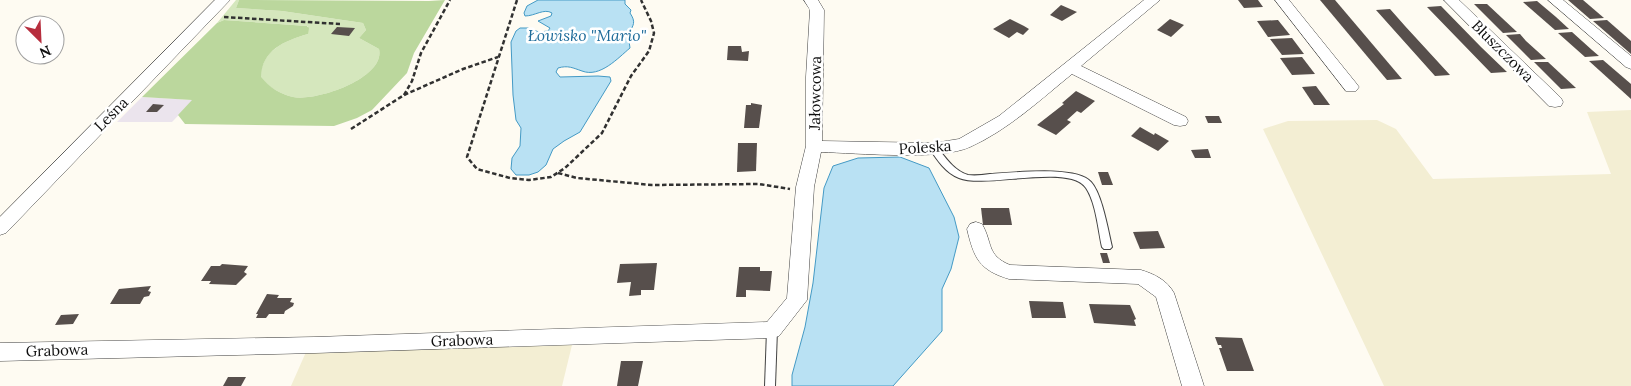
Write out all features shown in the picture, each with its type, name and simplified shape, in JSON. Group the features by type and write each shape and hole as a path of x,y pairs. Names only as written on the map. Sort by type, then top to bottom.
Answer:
{"street":[{"name":"Leśna","path":"0,228 223,0"},
{"name":"Jałowcowa","path":"805,189 814,146 814,77 817,10 811,0"},
{"name":"Poleska","path":"814,146 934,149 963,144 1005,120 1153,0"},
{"path":"1282,0 1351,87"},
{"name":"Bluszczowa","path":"1452,0 1555,102"},
{"path":"1554,0 1631,64"},
{"path":"1070,67 1180,121"},
{"path":"772,330 797,300 805,189"},
{"path":"976,229 984,256 996,268 1009,272 1121,275 1141,277 1153,283 1164,293 1194,386"},
{"name":"Grabowa","path":"0,352 772,330"}],"lane":[{"path":"934,149 950,170 957,175 968,178 1066,174 1084,180 1088,184 1092,195 1107,247"},
{"path":"770,386 772,330"}],"path":[{"path":"404,95 412,81 421,53 450,0"},
{"path":"517,0 467,157 477,168 510,178 529,180 551,177 558,173 602,133 631,76 649,51 654,33 651,21 641,0"},
{"path":"208,15 340,24"},
{"path":"351,129 404,95 463,69 498,57"},
{"path":"558,173 577,178 652,185 759,184 805,189"}],"shaded area":[{"path":"142,97 193,100 172,122 117,122"},
{"path":"1631,110 1631,386 1384,386 1263,129 1288,121 1377,120 1396,129 1433,179 1611,174 1587,112"},
{"path":"572,345 562,386 291,386 306,352"}],"green space":[{"path":"236,0 239,0 236,8 282,11 363,23 366,30 359,38 379,49 378,60 372,69 361,78 332,92 304,98 284,94 260,78 262,68 265,60 276,48 308,34 308,26 224,20 217,23"},
{"path":"239,0 445,0 414,53 407,73 372,110 357,118 334,126 185,124 178,115 192,100 142,97 217,23 224,20 307,26 309,28 308,34 283,44 270,53 262,68 261,77 275,90 288,96 304,98 317,96 347,86 372,69 378,60 379,49 359,38 366,30 363,23 282,11 236,8"}],"water":[{"name":"Łowisko \"Mario\"","path":"538,0 625,0 625,4 631,10 630,13 634,24 628,34 630,48 608,66 595,72 568,67 558,68 556,72 560,77 598,76 610,77 611,81 580,132 553,149 546,165 538,172 529,175 516,175 511,169 512,158 520,146 521,128 516,120 513,95 511,42 516,31 520,28 528,28 539,32 548,31 550,28 538,21 551,16 552,13 546,11 525,16 524,13 527,6"},
{"path":"900,157 929,168 954,217 959,237 951,269 942,289 942,331 893,386 792,386 792,375 805,327 813,283 824,188 833,166 858,158"}],"building":[{"path":"1238,0 1258,0 1263,7 1244,8"},
{"path":"1320,0 1335,0 1402,79 1387,80"},
{"path":"1568,0 1583,0 1604,18 1590,19"},
{"path":"1537,1 1569,29 1555,30 1523,2"},
{"path":"1474,4 1487,4 1517,32 1503,33"},
{"path":"1061,5 1077,12 1062,21 1050,15"},
{"path":"1441,6 1507,72 1491,73 1427,7"},
{"path":"1390,9 1450,75 1435,76 1376,10"},
{"path":"1010,19 1029,29 1023,35 1017,32 1009,38 993,29"},
{"path":"1170,19 1184,25 1171,37 1157,30"},
{"path":"1278,20 1290,35 1268,37 1257,21"},
{"path":"1607,20 1631,41 1631,54 1593,21"},
{"path":"337,27 355,28 349,36 331,34"},
{"path":"1572,32 1599,56 1585,57 1558,33"},
{"path":"1520,34 1546,59 1531,60 1506,35"},
{"path":"1292,38 1304,54 1282,55 1270,39"},
{"path":"728,46 741,46 742,52 749,51 748,61 727,60"},
{"path":"1302,57 1315,74 1292,75 1280,58"},
{"path":"1603,60 1631,84 1631,99 1589,61"},
{"path":"1534,62 1548,62 1576,88 1561,89"},
{"path":"1316,86 1330,105 1314,105 1302,87"},
{"path":"1076,91 1095,101 1081,113 1077,111 1067,120 1071,122 1056,135 1037,125 1064,104 1062,103"},
{"path":"751,103 762,105 759,128 744,128 746,105 751,105"},
{"path":"153,104 164,105 157,112 146,112"},
{"path":"1205,116 1219,116 1222,123 1208,123"},
{"path":"1140,127 1169,141 1158,151 1131,136"},
{"path":"738,143 757,143 756,171 737,172"},
{"path":"1208,149 1211,158 1195,158 1191,150"},
{"path":"1098,172 1108,172 1113,185 1102,185"},
{"path":"981,208 1009,208 1012,225 983,225"},
{"path":"1158,231 1165,248 1140,249 1133,232"},
{"path":"1100,253 1107,253 1110,263 1103,263"},
{"path":"657,263 654,290 641,290 641,295 629,296 631,282 617,283 620,264"},
{"path":"222,264 248,266 244,272 247,274 236,285 209,284 211,281 201,281 211,266 220,266"},
{"path":"739,267 760,267 760,271 772,271 770,291 746,290 746,297 736,297"},
{"path":"151,286 148,291 151,292 149,296 144,297 140,304 110,304 119,289"},
{"path":"267,294 279,295 277,298 292,298 290,302 294,303 293,306 285,311 284,314 269,314 266,318 256,318 258,314 256,314"},
{"path":"1029,301 1063,302 1066,318 1032,318"},
{"path":"1089,304 1130,305 1136,319 1134,320 1136,326 1094,323"},
{"path":"79,314 73,324 55,325 61,315"},
{"path":"1215,337 1242,338 1254,371 1227,371 1219,348 1222,348 1221,345 1218,345"},
{"path":"621,361 643,361 638,386 617,386"},
{"path":"228,377 246,377 241,386 223,386"}]}
